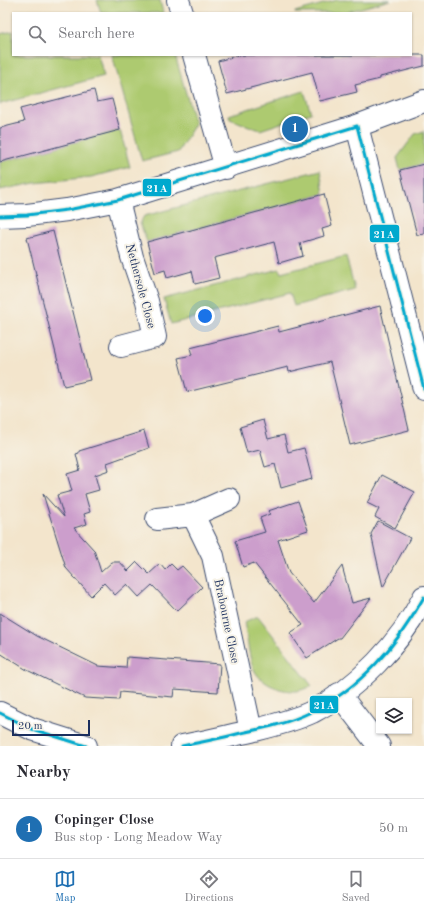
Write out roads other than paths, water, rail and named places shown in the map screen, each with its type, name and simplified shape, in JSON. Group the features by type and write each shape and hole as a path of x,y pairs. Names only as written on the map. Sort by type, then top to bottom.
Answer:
{"street":[{"path":"178,0 182,12"},
{"path":"194,56 226,168"},
{"path":"0,216 27,215 67,210 118,200 226,168 357,126 424,101"},
{"path":"357,126 424,389"},
{"name":"Nethersole Close","path":"118,200 132,257 147,301 155,338 120,346"},
{"path":"157,519 194,515 229,498"},
{"name":"Brabourne Close","path":"194,515 213,556 251,731"},
{"path":"182,746 251,731 287,721 311,712 361,678 403,632 424,597"},
{"path":"339,694 379,746"},
{"path":"0,713 32,729 86,746"}],"place":[{"name":"Copinger Close","path":"295,129"}]}
